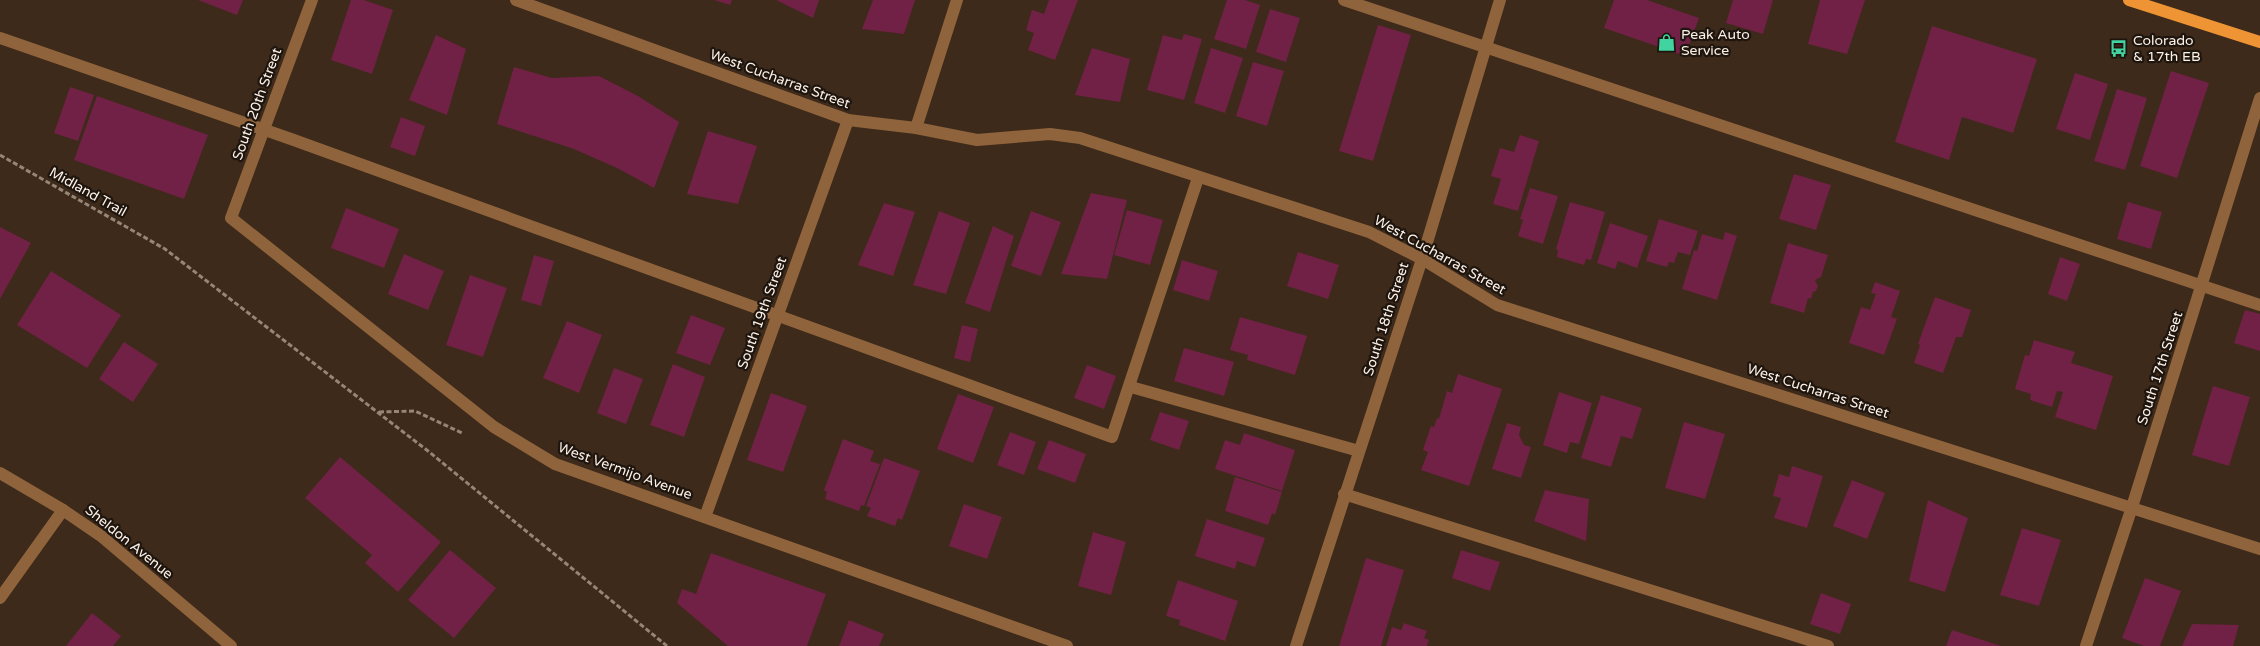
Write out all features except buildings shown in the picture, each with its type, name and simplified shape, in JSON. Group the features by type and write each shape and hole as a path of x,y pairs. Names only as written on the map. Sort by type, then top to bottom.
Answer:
{"main road":[{"path":"2129,0 2260,42"}],"street":[{"name":"South 20th Street","path":"231,218 312,0"},
{"name":"West Cucharras Street","path":"516,0 848,120 916,128 977,140 1050,134 1080,138 1368,232 1422,259 1497,305 2260,549"},
{"path":"916,128 957,0"},
{"path":"1344,0 2260,305"},
{"name":"South 18th Street","path":"1296,646 1422,259 1500,0"},
{"path":"0,38 263,130 1112,437 1131,387 1198,178"},
{"name":"South 17th Street","path":"2086,646 2132,507 2260,98"},
{"name":"South 19th Street","path":"705,517 848,120"},
{"name":"West Vermijo Avenue","path":"231,218 494,427 555,464 1067,646"},
{"path":"1131,387 1359,451"},
{"name":"Sheldon Avenue","path":"0,473 63,510 101,536 231,646"},
{"path":"1344,494 1828,646"},
{"path":"0,598 63,510"}],"path":[{"name":"Midland Trail","path":"0,155 165,249 378,412 667,646"},
{"path":"378,412 415,411 468,436"}],"place":[{"name":"Peak Auto Service","path":"1667,42"},
{"name":"Colorado & 17th EB","path":"2119,48"}]}
